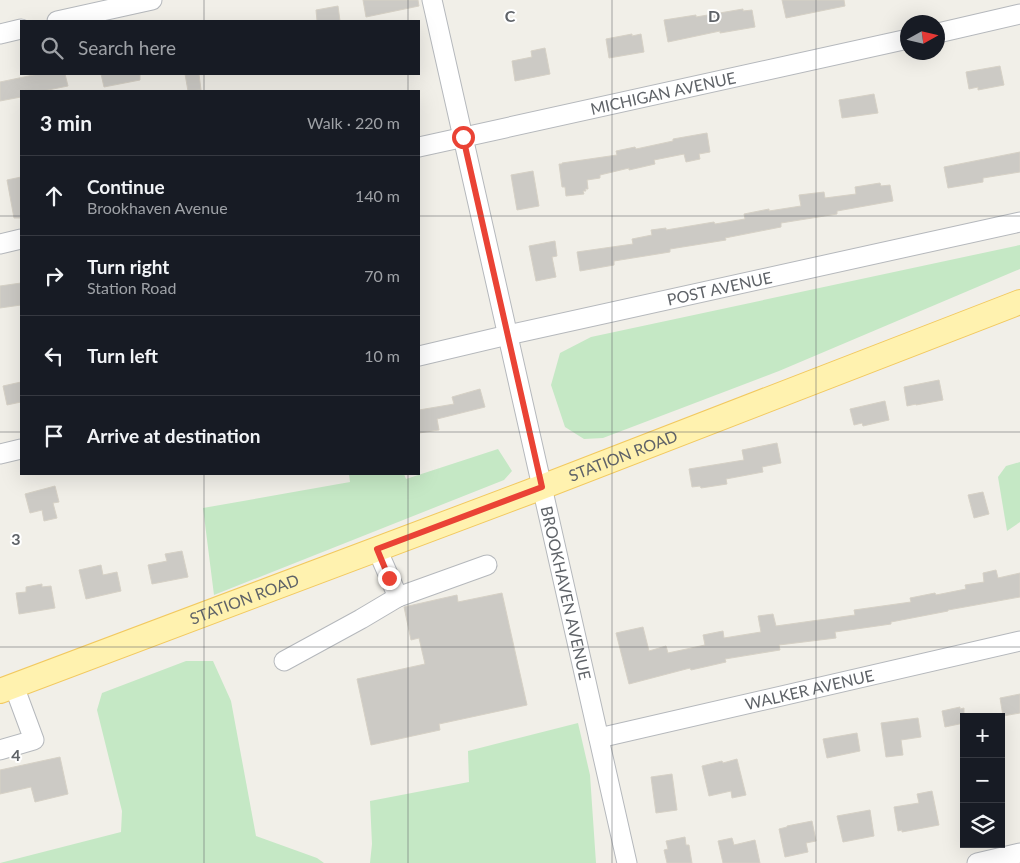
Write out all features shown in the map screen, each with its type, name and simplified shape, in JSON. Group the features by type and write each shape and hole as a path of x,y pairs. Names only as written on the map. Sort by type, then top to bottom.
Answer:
{"main road":[{"name":"STATION ROAD","path":"7,689 542,487 1020,302"}],"street":[{"path":"62,20 152,0"},
{"name":"BROOKHAVEN AVENUE","path":"432,0 627,863"},
{"path":"945,31 1020,14"},
{"path":"0,34 20,29"},
{"name":"MICHIGAN AVENUE","path":"420,148 900,41"},
{"name":"POST AVENUE","path":"420,356 1020,222"},
{"path":"0,244 20,239"},
{"path":"0,454 20,449"},
{"path":"377,549 398,597"},
{"path":"284,661 398,597 488,565"},
{"name":"WALKER AVENUE","path":"599,738 1020,641"},
{"path":"0,750 34,740 7,689"},
{"path":"977,863 1020,853"}],"green space":[{"path":"1020,245 1020,269 779,371 603,438 584,439 565,427 551,385 560,353 591,337"},
{"path":"498,449 512,471 504,480 214,595 203,508 350,482 349,475 404,475 406,479"},
{"path":"1020,462 1020,522 1007,531 998,477 1006,466"},
{"path":"186,661 213,661 231,701 256,836 317,858 324,863 0,863 121,832 122,811 97,710 102,693"},
{"path":"578,723 590,775 596,863 370,863 372,844 370,801 469,782 468,751"}],"building":[{"path":"363,0 418,0 419,6 366,17"},
{"path":"782,0 844,0 845,6 786,18"},
{"path":"338,6 340,20 317,20 316,10"},
{"path":"743,9 743,11 752,10 755,27 720,33 720,31 668,42 664,20"},
{"path":"632,34 632,36 641,34 644,52 609,58 606,39"},
{"path":"545,48 550,74 515,81 512,61 532,57 531,51"},
{"path":"1000,66 1004,85 978,90 978,87 969,89 966,72"},
{"path":"33,75 65,75 68,86 48,90 20,90 20,97 0,101 0,82"},
{"path":"101,75 140,75 140,80 104,87"},
{"path":"185,75 199,75 201,90 188,90"},
{"path":"874,94 878,113 842,118 839,100"},
{"path":"707,133 710,152 699,154 700,159 686,162 684,154 654,160 655,164 600,175 600,178 587,180 588,189 583,191 584,194 566,196 565,187 562,187 559,164 617,155 616,151 635,147 636,149 673,141 673,139"},
{"path":"1020,152 1020,172 983,178 983,182 948,188 944,167"},
{"path":"533,171 539,206 517,210 511,175"},
{"path":"20,177 20,218 14,218 7,180"},
{"path":"880,183 881,186 890,185 893,201 837,211 837,214 781,223 781,227 725,238 726,240 670,249 670,252 614,261 614,265 580,271 577,252 633,244 632,239 652,235 651,230 666,228 666,230 745,219 744,214 801,206 799,195 824,192 825,198 856,194 855,187"},
{"path":"555,241 557,256 552,257 556,277 536,281 529,246"},
{"path":"20,283 20,305 0,308 0,286"},
{"path":"939,380 943,400 907,406 904,387"},
{"path":"20,382 20,402 7,405 3,386"},
{"path":"480,389 485,407 437,419 439,430 420,433 420,410 454,404 452,397"},
{"path":"885,401 889,420 863,426 862,423 854,425 850,409"},
{"path":"777,443 781,463 762,467 763,472 726,479 727,484 701,488 700,486 692,487 689,469 744,460 742,450"},
{"path":"55,486 59,502 53,503 57,518 44,521 42,510 30,513 25,494"},
{"path":"983,492 989,514 974,518 968,495"},
{"path":"182,551 188,577 152,584 148,565 167,561 165,554"},
{"path":"101,565 103,575 117,572 121,591 86,599 79,570"},
{"path":"996,570 998,578 1020,573 1020,597 948,610 891,622 891,624 835,632 836,638 779,645 780,650 725,659 726,662 691,670 690,668 629,684 616,633 643,627 649,651 666,646 668,653 705,645 703,635 723,631 724,638 761,632 758,616 773,614 776,626 855,615 854,610 911,602 910,598 966,589 965,585 984,582 983,573"},
{"path":"42,584 42,587 51,586 55,608 19,614 16,593 26,592 26,587"},
{"path":"502,593 527,705 439,724 440,730 371,745 357,679 425,664 419,638 411,640 404,607 457,595 458,602"},
{"path":"1020,694 1020,713 1005,716 1005,713 1002,713 1000,698"},
{"path":"960,707 960,709 964,708 964,713 960,713 960,724 945,727 942,711"},
{"path":"918,718 921,737 901,740 903,755 886,757 881,723"},
{"path":"857,733 860,751 827,758 823,739"},
{"path":"60,757 68,794 35,802 31,787 0,794 0,770"},
{"path":"737,759 746,795 732,798 731,791 709,796 702,766"},
{"path":"672,774 677,810 656,813 651,777"},
{"path":"932,791 939,825 902,832 902,830 898,831 894,807 919,803 917,794"},
{"path":"870,810 874,836 843,842 837,816"},
{"path":"812,821 816,841 806,843 808,852 785,857 779,829"},
{"path":"685,837 686,845 689,845 692,863 667,863 664,850 668,849 666,841"},
{"path":"732,838 734,845 755,840 760,863 723,863 718,841"}],"route":[{"path":"389,578 377,549 542,487 463,137"}]}
